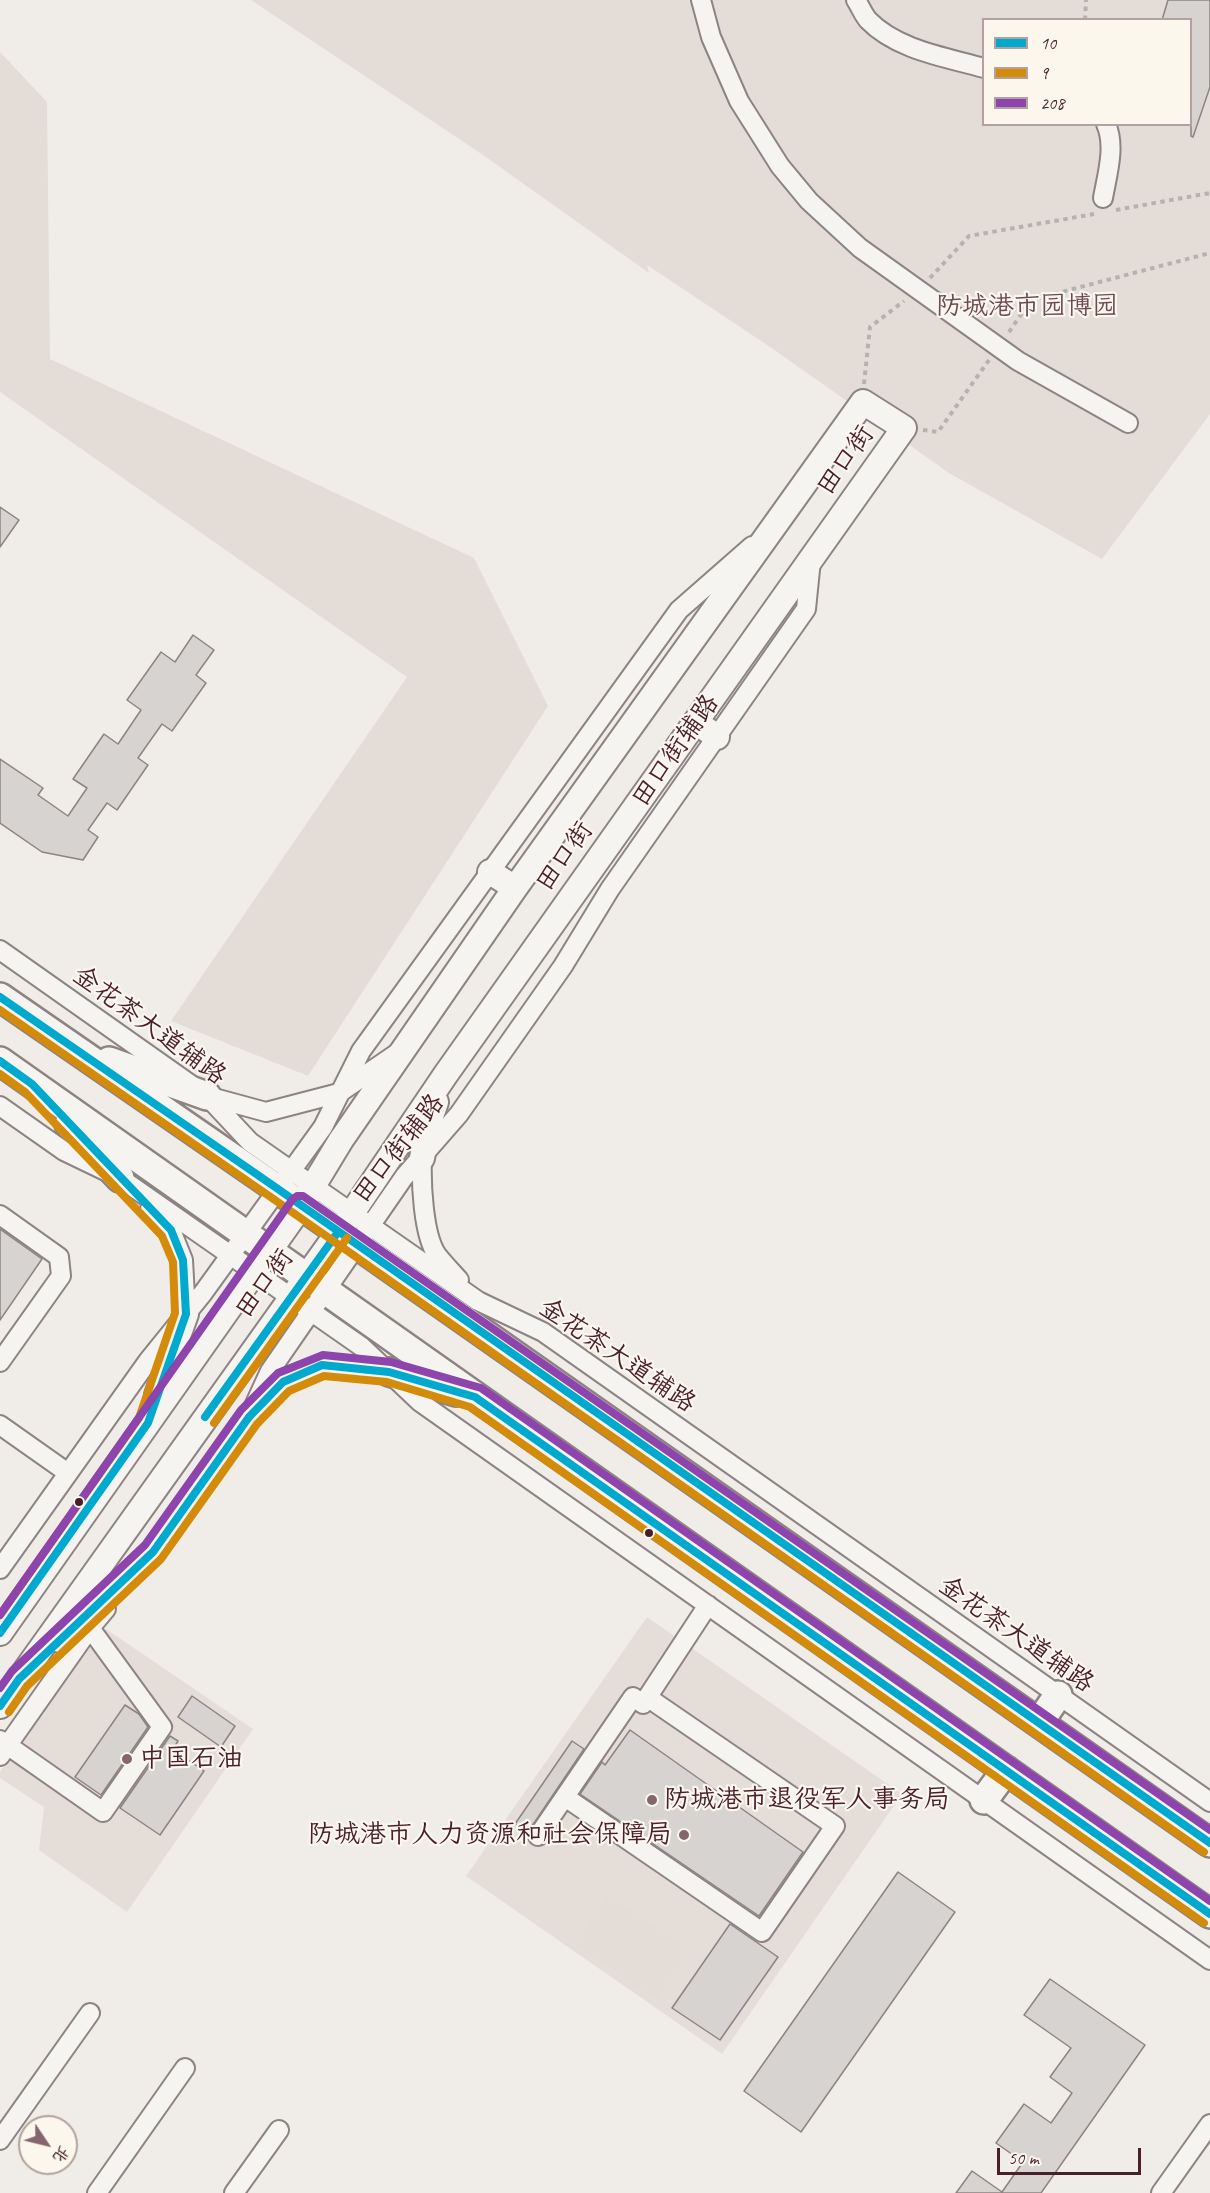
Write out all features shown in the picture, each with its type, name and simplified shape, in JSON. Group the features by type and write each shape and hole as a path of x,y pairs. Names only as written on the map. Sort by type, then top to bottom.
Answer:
{"highway":[{"path":"0,997 75,1049 284,1180 355,1229 1039,1723 1210,1843"},
{"path":"75,1049 207,1096"},
{"path":"0,1061 238,1245 308,1294 475,1397 1210,1914"},
{"path":"32,1084 120,1178"},
{"path":"389,1372 475,1397"},
{"path":"1039,1723 1058,1695"},
{"path":"984,1800 1006,1770"}],"main road":[{"name":"田口街","path":"0,1633 307,1196 341,1140 515,888 863,402 904,428 446,1074 355,1229 0,1706"},
{"path":"696,722 717,737"},
{"path":"490,872 515,888"},
{"path":"422,1158 429,1122 446,1074"},
{"path":"148,1423 186,1314"},
{"path":"19,1679 153,1552"}],"street":[{"path":"701,0 711,37 739,101 780,166 809,201 860,248 1018,361 1128,423"},
{"path":"856,0 867,19 890,38 917,49 982,67"},
{"path":"1102,207 1111,135 1107,126"},
{"path":"1,1566 148,1361 238,1245 323,1127 361,1051 679,610 773,527"},
{"name":"田口街辅路","path":"355,1229 422,1158 459,1114 563,966 610,889 806,609 811,560"},
{"name":"金花茶大道辅路","path":"0,950 207,1096 284,1180"},
{"path":"207,1096 266,1112 339,1094 405,1048"},
{"path":"0,1106 64,1151 120,1178 238,1245"},
{"path":"422,1158 421,1183 426,1218 436,1253 478,1301"},
{"path":"120,1178 171,1230 183,1260 186,1314"},
{"path":"0,1215 59,1257 61,1276 0,1362"},
{"name":"金花茶大道辅路","path":"355,1229 478,1301 543,1332 1210,1802"},
{"path":"249,1417 308,1294 420,1402 1210,1960"},
{"path":"90,1628 162,1727 103,1812 2,1747 90,1628 153,1552 249,1417 283,1382 321,1365 389,1372"},
{"path":"0,1425 68,1473"},
{"path":"538,1836 633,1697 643,1704 708,1605"},
{"path":"565,1797 762,1932 835,1826 647,1697"},
{"path":"0,2140 90,2013"},
{"path":"96,2193 185,2068"},
{"path":"1161,2193 1210,2124"},
{"path":"234,2193 279,2130"}],"path":[{"path":"1085,18 1086,0"},
{"path":"863,402 870,327 918,290 969,236 1102,207 1210,193"},
{"path":"904,428 938,432 1031,300 1210,252"}],"shaded area":[{"name":"防城港市人力资源和社会保障局","path":"647,1617 902,1794 722,2054 466,1876"},
{"path":"106,1629 253,1729 127,1912 39,1850 44,1807 0,1778 0,1772 72,1669"}],"green space":[{"name":"防城港市园博园","path":"251,0 1210,0 1210,414 1102,559 949,473 773,349 647,265 649,273 483,155"},
{"path":"0,52 47,102 50,359 474,558 548,706 308,1076 171,1021 407,677 0,392"},
{"path":"609,1895 691,1951 657,2000 575,1943"}],"building":[{"path":"1168,0 1210,0 1210,87 1193,137 1191,136 1192,18 1163,18"},
{"path":"0,507 19,520 0,547"},
{"path":"193,635 214,650 196,675 206,683 172,731 162,724 138,758 148,765 117,810 107,803 88,830 98,837 83,860 42,852 0,823 0,759 43,788 38,795 68,816 87,788 73,779 104,734 118,744 141,710 127,700 161,652 175,662"},
{"path":"0,1229 42,1259 0,1320"},
{"path":"192,1696 235,1726 221,1747 178,1717"},
{"path":"125,1705 139,1714 148,1727 101,1795 75,1777"},
{"path":"630,1730 803,1852 759,1916 580,1794 602,1762 605,1765"},
{"path":"170,1736 178,1741 173,1749 204,1771 160,1835 120,1808"},
{"path":"572,1741 584,1749 528,1832 515,1824"},
{"path":"898,1872 955,1912 801,2132 744,2091"},
{"path":"730,1924 778,1957 720,2040 672,2008"},
{"path":"1050,1979 1145,2045 1041,2193 956,2193 972,2171 1002,2192 1023,2162 996,2143 1024,2104 1051,2123 1072,2093 1050,2077 1071,2048 1024,2015"}],"transit line":[{"name":"10","path":"0,997 278,1189 1210,1843"},
{"name":"9","path":"0,1010 272,1198 1204,1852"},
{"name":"10","path":"0,1061 32,1084 171,1230 183,1260 186,1314 148,1423 0,1633"},
{"name":"9","path":"0,1074 25,1092 162,1236 173,1262 175,1313 139,1418 0,1615"},
{"name":"208","path":"0,1615 292,1200 297,1196 303,1196 1210,1830"},
{"name":"10","path":"205,1417 338,1232"},
{"name":"9","path":"214,1423 347,1238"},
{"name":"208","path":"0,1688 12,1671 145,1545 241,1410 278,1373 323,1355 391,1362 481,1388 1210,1901"},
{"name":"10","path":"0,1706 19,1679 153,1552 249,1417 283,1382 322,1365 389,1372 475,1397 1210,1914"},
{"name":"9","path":"9,1712 27,1686 161,1559 257,1424 289,1391 324,1376 387,1382 470,1407 1204,1923"}],"place":[{"name":"中国石油","path":"127,1759"},
{"name":"防城港市退役军人事务局","path":"652,1800"},
{"name":"防城港市人力资源和社会保障局","path":"684,1835"}]}
